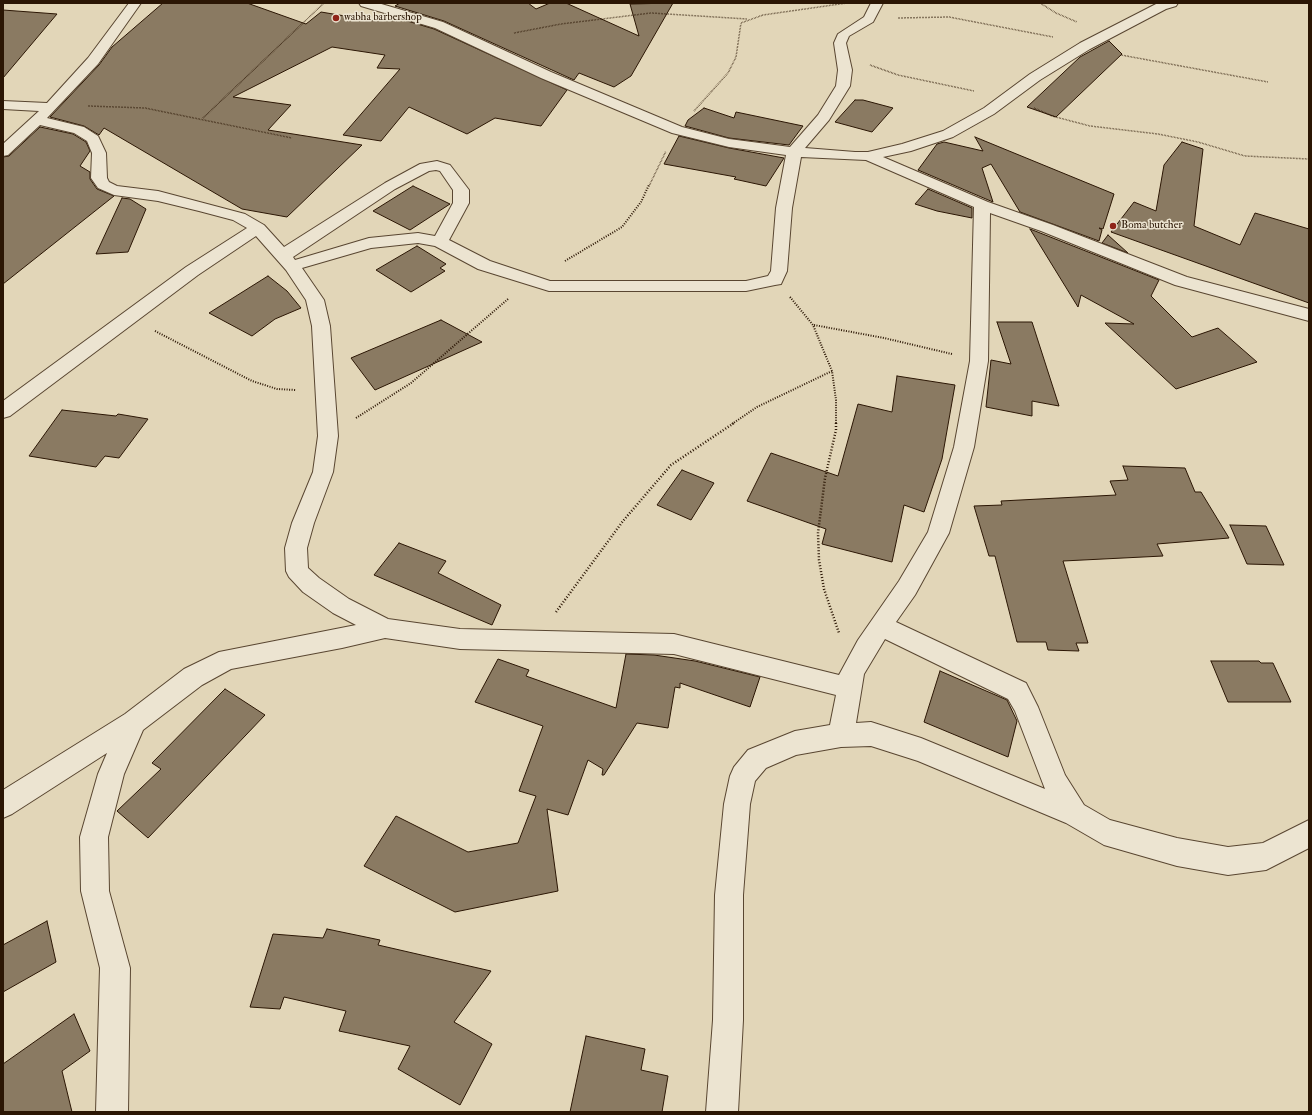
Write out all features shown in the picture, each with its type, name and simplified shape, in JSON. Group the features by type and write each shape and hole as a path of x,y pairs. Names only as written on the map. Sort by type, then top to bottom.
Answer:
{"street":[{"path":"3,152 45,114 93,61 135,3"},
{"path":"365,3 439,25 546,75 676,130 729,143 794,152 841,156 868,156 906,148 948,134 989,111 1007,96 1082,48 1164,4"},
{"path":"287,261 369,243 418,238 440,242 484,264 529,281 549,286 746,286 775,280 780,271 784,208 794,152 824,117 843,86 845,70 840,43 844,34 868,19 877,3"},
{"path":"3,105 45,114 79,130 93,139 99,153 99,178 103,185 114,190 158,196 204,206 239,217 258,228 287,261 315,300 321,326 328,436 323,472 303,523 296,548 298,571 311,585 341,606 385,628 460,640 674,644 850,680"},
{"path":"868,156 982,205 1047,228 1181,281 1309,315"},
{"path":"287,261 318,234 390,186 425,167 437,165 445,168 461,190 461,203 440,242"},
{"path":"842,735 850,680 866,647 907,588 938,533 964,447 979,361 982,205"},
{"path":"3,411 192,271 258,228"},
{"path":"881,626 1016,692 1026,707 1055,782 1075,814"},
{"path":"3,805 134,722 193,677 227,659 334,640 385,628"},
{"path":"112,1112 115,968 95,891 94,837 111,774 134,722"},
{"path":"722,1112 728,1020 729,895 737,804 743,776 757,759 795,743 842,735 871,734 921,750 1075,814 1104,832 1177,852 1228,861 1266,856 1309,833"}],"path":[{"path":"203,118 324,3"},
{"path":"328,436 410,383 529,281 622,227 641,202 676,130 728,73 736,57 739,28 741,23 763,15 847,3"},
{"path":"1040,3 1103,36"},
{"path":"476,42 540,27 651,13 749,20"},
{"path":"868,19 950,18 1050,36 1082,48 1268,82"},
{"path":"841,51 898,75 938,84 1007,96 1052,116 1090,126 1158,134 1198,142 1245,156 1309,159"},
{"path":"45,114 101,106 145,108 203,118 292,138"},
{"path":"775,280 814,325 832,371 836,400 836,430 825,478 818,533 819,560 824,589 850,680"},
{"path":"130,318 252,381 278,389 326,393"},
{"path":"814,325 884,338 979,361"},
{"path":"536,642 583,573 623,521 671,465 757,407 832,371"}],"building":[{"path":"163,3 247,3 306,24 321,12 375,21 384,14 434,29 567,90 541,126 495,118 467,134 409,107 381,141 343,135 400,69 377,68 385,55 332,47 233,97 291,105 268,130 362,145 287,217 242,209 104,128 99,135 84,126 50,117 99,65 112,47"},
{"path":"400,3 528,3 536,9 550,3 566,3 639,36 630,4 673,3 631,76 614,87 579,73 574,80 444,21 395,6"},
{"path":"3,10 57,14 3,78"},
{"path":"1109,41 1122,54 1056,117 1027,107 1080,57"},
{"path":"855,100 863,100 893,108 872,132 835,122"},
{"path":"704,108 734,118 736,112 803,126 789,145 729,138 685,126 688,120"},
{"path":"40,127 73,134 86,142 90,151 80,166 90,172 90,179 97,189 114,196 3,284 3,157 9,156"},
{"path":"679,136 729,148 784,158 766,186 734,179 736,177 664,164"},
{"path":"975,137 1114,194 1103,229 1099,228 1102,230 1099,241 1020,212 991,164 982,168 993,202 918,170 937,144 944,142 983,151"},
{"path":"1182,142 1203,149 1194,226 1240,245 1255,213 1309,229 1309,303 1111,232 1134,202 1156,211 1164,165"},
{"path":"413,186 450,204 410,230 373,211"},
{"path":"928,189 972,208 972,218 937,211 915,204"},
{"path":"122,198 130,199 146,209 128,252 96,254"},
{"path":"1030,229 1159,280 1151,296 1192,337 1218,328 1257,362 1176,389 1105,323 1134,324 1081,295 1078,307"},
{"path":"1108,235 1128,253 1102,243"},
{"path":"417,246 446,264 440,268 445,271 411,292 376,270"},
{"path":"268,276 287,291 301,308 275,319 252,336 209,313"},
{"path":"441,320 482,342 375,390 351,358"},
{"path":"997,322 1032,322 1059,406 1032,401 1032,416 986,407 991,360 1011,364"},
{"path":"897,376 955,385 942,459 924,512 904,505 892,562 822,544 826,529 747,501 771,453 838,476 858,404 892,412"},
{"path":"62,410 116,416 118,414 148,419 119,458 105,456 96,467 29,456"},
{"path":"1123,466 1185,468 1195,492 1201,492 1229,538 1157,544 1163,556 1063,561 1088,643 1076,643 1079,651 1048,650 1046,642 1017,642 995,556 989,556 974,506 1002,505 1001,501 1116,495 1110,481 1128,480"},
{"path":"682,470 714,483 691,520 657,505"},
{"path":"1230,525 1266,526 1284,565 1247,564"},
{"path":"399,543 446,561 438,573 501,605 492,625 374,575"},
{"path":"626,654 654,655 695,661 760,677 750,707 680,683 680,688 675,687 668,728 637,723 604,775 602,775 603,769 588,760 568,815 547,809 558,891 455,912 364,866 396,816 468,852 518,843 536,796 519,791 543,726 475,702 498,659 529,670 526,676 616,708"},
{"path":"1211,661 1259,661 1261,663 1273,663 1291,702 1228,702"},
{"path":"940,671 1007,700 1017,721 1008,757 924,722"},
{"path":"225,689 265,715 148,838 117,811 161,769 152,763"},
{"path":"47,921 56,962 3,992 3,945"},
{"path":"327,929 380,940 378,945 491,971 454,1022 492,1044 460,1105 398,1069 410,1046 339,1031 346,1011 284,997 280,1009 250,1007 273,934 323,938"},
{"path":"74,1014 90,1051 62,1071 72,1112 3,1112 3,1064"},
{"path":"586,1036 645,1049 641,1070 668,1076 662,1112 570,1112"}],"place":[{"name":"wabha barbershop","path":"336,18"},
{"name":"Boma butcher","path":"1113,226"}]}
